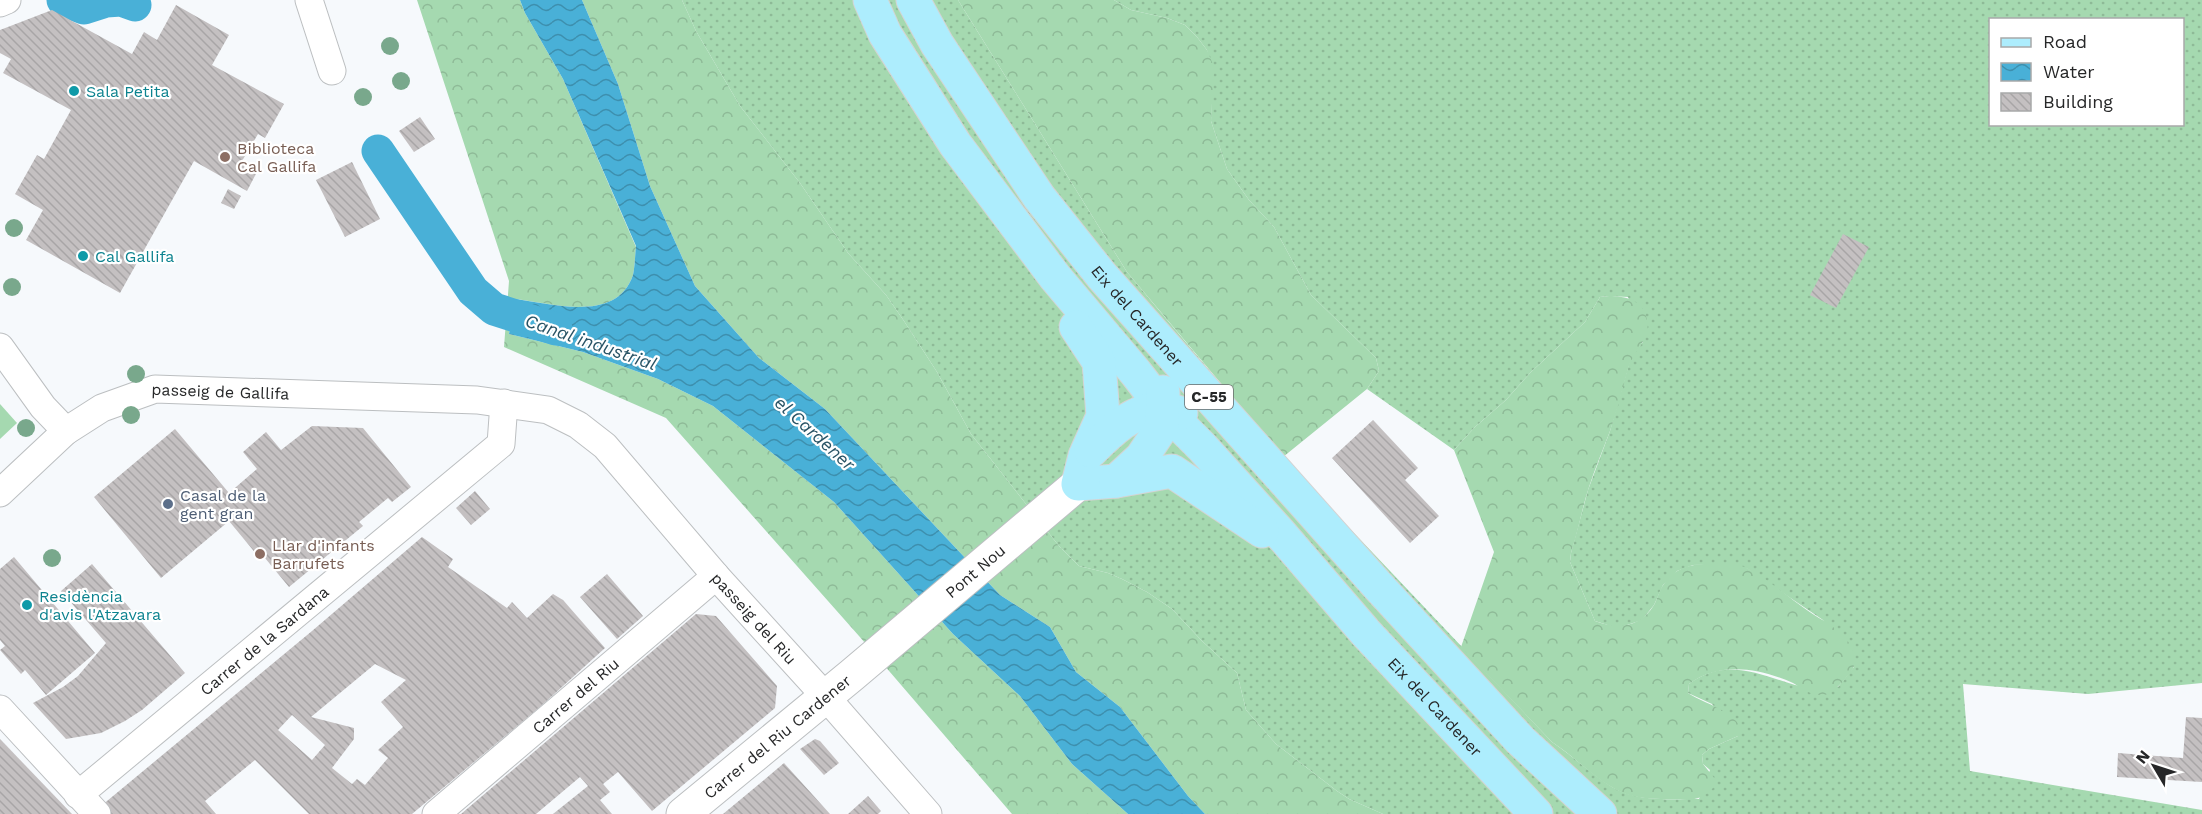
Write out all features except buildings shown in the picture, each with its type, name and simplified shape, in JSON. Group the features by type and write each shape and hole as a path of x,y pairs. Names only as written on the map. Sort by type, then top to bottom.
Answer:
{"main road":[{"name":"Eix del Cardener","path":"870,0 885,34 955,144 1030,244 1163,408 1202,447 1366,633 1536,814"},
{"name":"Eix del Cardener","path":"913,0 937,44 1039,197 1102,276 1520,740 1600,814"},
{"name":"Eix del Cardener","path":"1003,143 1016,186 1091,294 1163,377 1162,427 1142,457 1116,481"},
{"name":"Eix del Cardener","path":"1030,244 1062,306 1100,362 1103,416 1075,479 1116,481 1172,471 1262,531 1312,570"},
{"name":"Eix del Cardener","path":"1163,408 1198,418 1258,480 1346,579 1428,640"},
{"name":"C-55","path":"1075,479 1110,432 1139,414 1163,408"}],"street":[{"path":"0,3 7,0"},
{"path":"309,0 332,71"},
{"path":"0,347 43,407 66,431"},
{"name":"passeig de Gallifa","path":"0,493 66,431 102,408 155,389 477,400 504,403"},
{"name":"passeig del Riu","path":"504,403 548,410 578,425 605,446 716,576 928,814"},
{"name":"Carrer de la Sardana","path":"78,795 501,444 504,403"},
{"name":"Pont Nou","path":"870,658 1075,479"},
{"name":"Carrer del Riu","path":"436,814 716,576"},
{"name":"Carrer del Riu Cardener","path":"683,814 870,658"},
{"path":"0,709 96,814"}],"green space":[{"path":"417,0 520,0 525,13 563,79 636,247 633,275 625,290 613,300 582,307 516,299 509,334 583,352 658,379 713,406 834,502 953,634 1020,696 1072,764 1128,814 1012,814 859,636 666,418 504,347 509,281"},
{"path":"582,0 682,0 696,31 740,106 800,183 848,253 886,295 937,372 971,434 1059,546 1079,566 1122,579 1172,609 1237,673 1246,710 1276,744 1349,799 1383,814 1205,814 1188,796 1120,707 1076,672 1050,627 1000,595 825,409 759,358 695,286 650,186 618,84"},
{"path":"682,0 958,0 1127,272 1283,458 1552,742 1604,782 1622,792 1654,799 1699,799 1710,770 1703,764 1702,755 1709,749 1738,736 1712,704 1688,693 1689,684 1716,671 1742,670 1800,686 1838,687 1854,667 1823,620 1748,569 1721,564 1693,565 1677,571 1663,585 1654,605 1642,620 1614,627 1595,621 1570,562 1588,490 1610,431 1631,357 1643,342 1628,297 1600,297 1585,322 1531,372 1506,400 1475,427 1454,450 1367,389 1379,371 1376,358 1311,295 1274,227 1249,200 1227,169 1211,121 1212,85 1207,50 1185,25 1167,18 1131,10 1114,0 2202,0 2202,683 2088,694 1963,684 1970,771 2202,810 2202,814 1383,814 1349,799 1276,744 1246,710 1237,673 1172,609 1122,579 1079,566 1059,546 971,434 937,372 886,295 848,253 800,183 740,106 696,31"},
{"path":"958,0 1114,0 1131,10 1167,18 1185,25 1207,50 1214,67 1211,121 1227,169 1249,200 1274,227 1311,295 1376,358 1379,371 1367,389 1283,457 1127,272"},
{"path":"1609,296 1633,300 1645,313 1648,327 1644,339 1630,362 1613,423 1587,495 1571,553 1570,562 1595,621 1620,626 1636,622 1649,612 1662,586 1675,572 1689,566 1734,564 1758,575 1832,626 1850,644 1855,658 1850,673 1837,688 1825,695 1811,693 1793,683 1767,674 1740,669 1713,672 1689,684 1688,693 1724,711 1742,728 1738,736 1709,749 1702,755 1703,764 1715,779 1714,787 1703,796 1694,799 1640,797 1609,786 1552,742 1461,647 1494,552 1454,450 1475,427 1506,400 1531,372 1585,322 1600,297"},
{"path":"0,404 17,423 0,439"}],"water":[{"name":"el Cardener","path":"520,0 582,0 618,84 650,186 695,286 759,358 825,409 1000,595 1050,627 1076,672 1120,707 1188,796 1205,814 1128,814 1072,764 1020,696 953,634 834,502 713,406 658,379 583,352 509,334 515,299 582,307 613,300 625,290 633,275 636,246 563,79 525,13"}],"waterway":[{"name":"Canal industrial","path":"63,0 84,8 106,1 121,0 135,5"},
{"name":"Canal industrial","path":"378,151 473,291 494,309 556,329"}],"place":[{"name":"Sala Petita","path":"74,91"},
{"name":"Biblioteca Cal Gallifa","path":"225,157"},
{"name":"Cal Gallifa","path":"83,256"},
{"name":"Casal de la gent gran","path":"168,504"},
{"name":"Llar d'infants Barrufets","path":"260,554"},
{"name":"Residència d'avis l'Atzavara","path":"27,605"}]}
